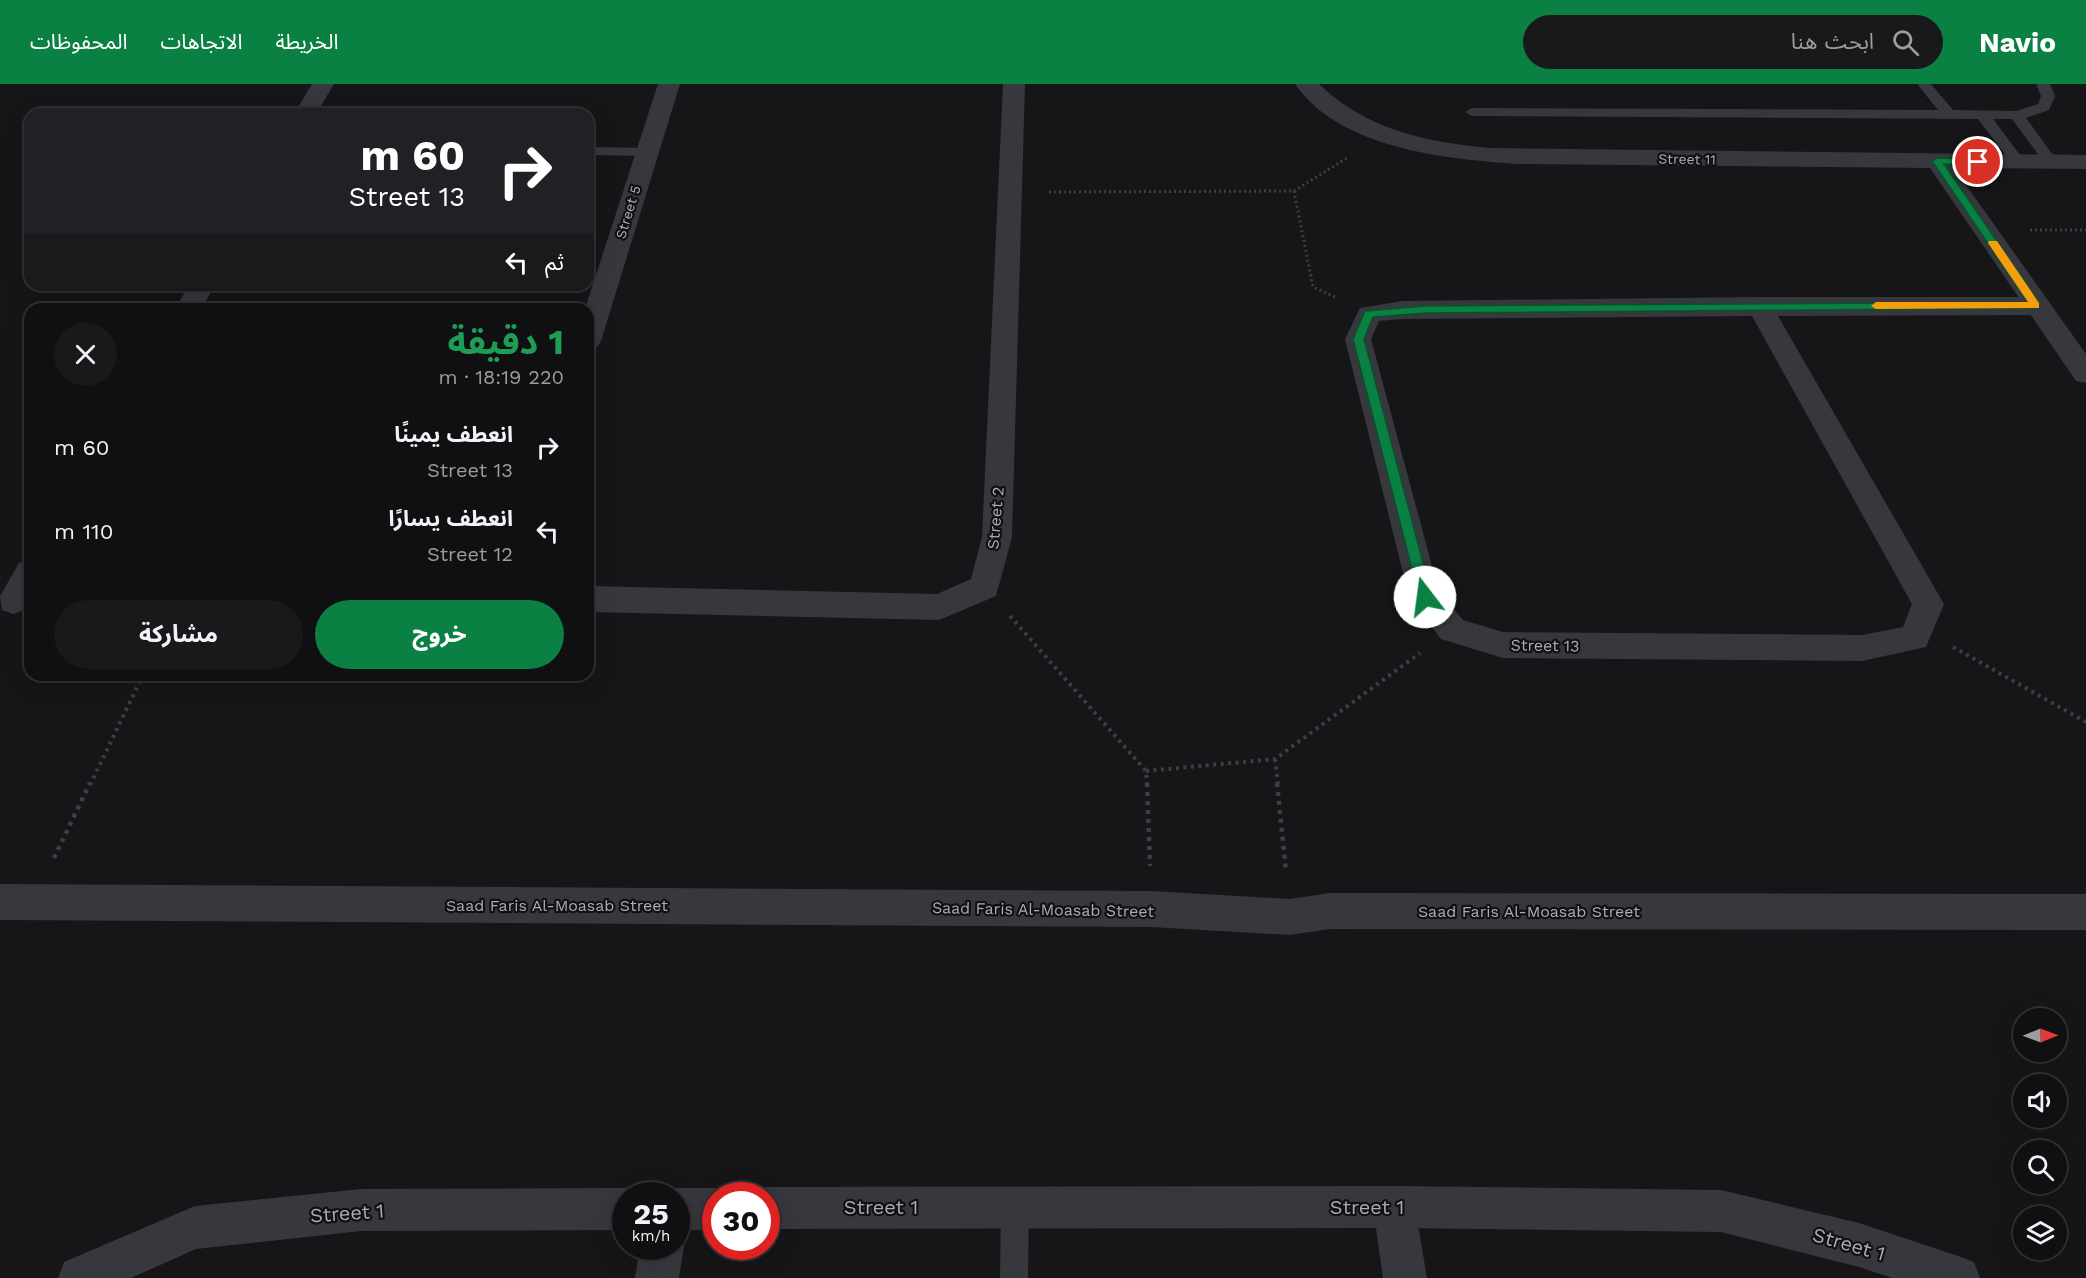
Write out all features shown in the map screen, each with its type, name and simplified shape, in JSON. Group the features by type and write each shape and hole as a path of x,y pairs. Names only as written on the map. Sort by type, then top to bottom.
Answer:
{"street":[{"path":"308,108 323,84"},
{"name":"Street 5","path":"594,322 669,84"},
{"name":"Street 2","path":"985,587 997,537 1014,84"},
{"name":"Street 11","path":"1306,84 1346,119 1384,136 1468,154 1518,157 2086,162"},
{"path":"1937,161 2086,375"},
{"path":"1758,306 1928,604 1919,627"},
{"path":"1452,630 1425,597 1358,339 1369,314 1402,310 2036,306"},
{"path":"14,601 24,583"},
{"path":"594,599 939,607 985,587"},
{"name":"Street 13","path":"1452,630 1503,645 1862,648 1915,638 1919,627"},
{"name":"Saad Faris Al-Moasab Street","path":"16,902 1151,909 1290,918 1330,911 2086,912"},
{"path":"1394,1207 1405,1278"},
{"name":"Street 1","path":"780,1208 1394,1207 1721,1211 1859,1245 1958,1278"},
{"name":"Street 1","path":"80,1278 195,1228 361,1210 612,1209"},
{"path":"657,1278 660,1260"}],"lane":[{"path":"1924,84 1949,115"},
{"path":"1472,112 2016,115 2030,113 2044,106 2048,96 2043,84"},
{"path":"1982,115 2019,163"},
{"path":"2016,115 2051,162"},
{"path":"594,152 647,152"},
{"path":"1014,1278 1015,1206"}],"path":[{"path":"1009,192 1294,191 1384,136"},
{"path":"1294,191 1313,287 1369,314"},
{"path":"1984,230 2086,230"},
{"path":"985,587 1146,771 1151,909"},
{"path":"1919,627 2086,722"},
{"path":"1146,771 1275,759 1452,630"},
{"path":"16,902 140,681"},
{"path":"1275,759 1290,918"}],"slow traffic":[{"path":"1876,306 2036,306 1993,243"}],"route":[{"path":"1425,597 1358,339 1369,314 1402,310 2036,306 1937,161 1978,162"}]}
